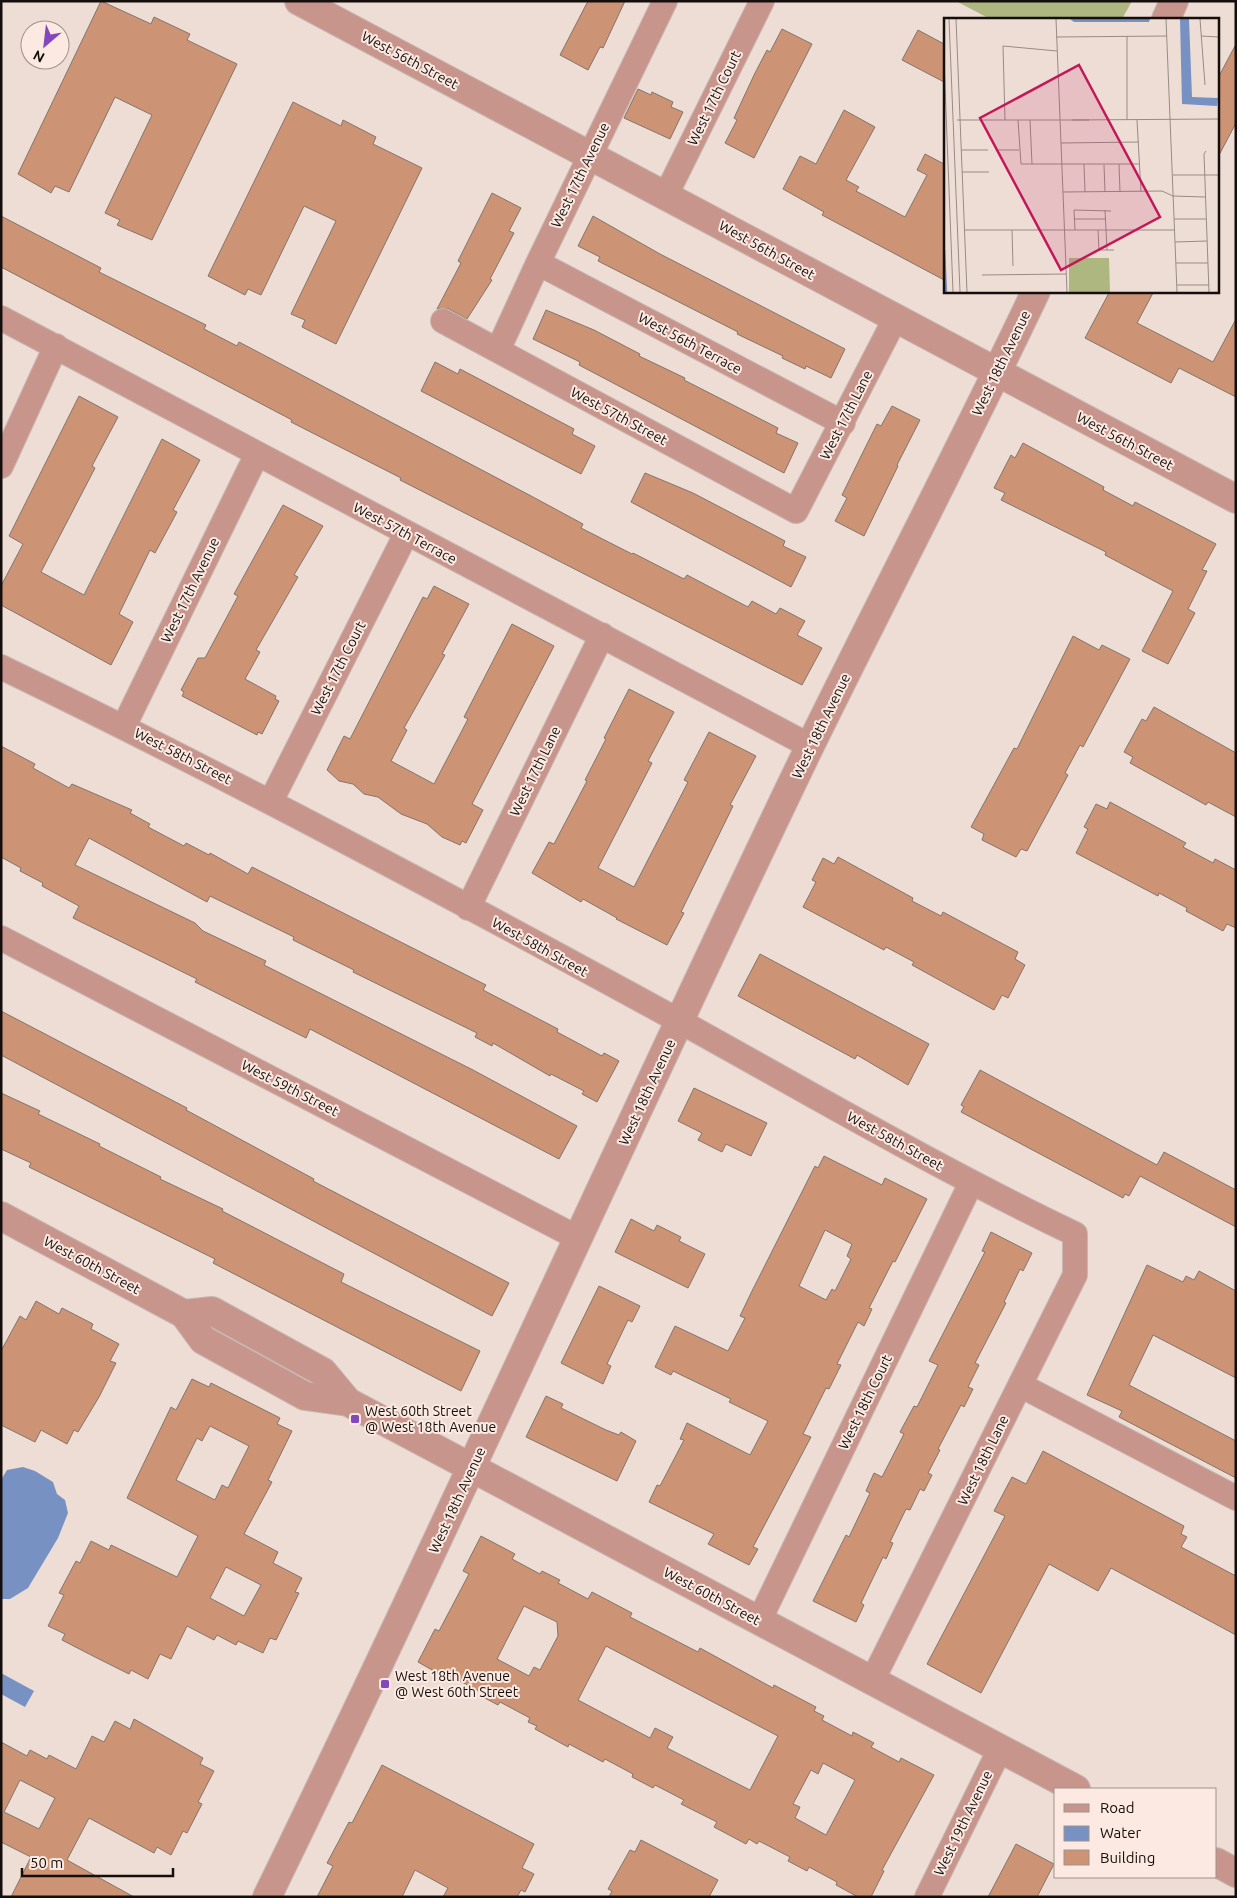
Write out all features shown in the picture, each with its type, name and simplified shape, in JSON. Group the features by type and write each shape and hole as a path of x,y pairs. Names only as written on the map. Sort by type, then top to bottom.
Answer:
{"street":[{"name":"West 56th Street","path":"299,1 590,154 997,374 1236,499"},
{"name":"West 17th Avenue","path":"498,350 590,154 666,1"},
{"name":"West 17th Court","path":"666,195 762,1"},
{"path":"1166,18 1174,1"},
{"name":"West 56th Terrace","path":"538,263 843,423"},
{"name":"West 18th Avenue","path":"267,1897 472,1468 578,1238 810,746 997,374 1036,292"},
{"name":"West 57th Terrace","path":"1,318 406,534 602,635 810,746"},
{"name":"West 17th Lane","path":"796,511 895,319"},
{"name":"West 57th Street","path":"443,320 796,511"},
{"path":"1,466 56,346"},
{"name":"West 17th Avenue","path":"124,726 257,454"},
{"name":"West 17th Court","path":"271,801 406,534"},
{"name":"West 17th Lane","path":"468,908 602,635"},
{"name":"West 58th Street","path":"1,667 124,726 271,801 680,1022 971,1183 1075,1234"},
{"name":"West 59th Street","path":"1,938 578,1238"},
{"name":"West 18th Court","path":"759,1621 971,1183"},
{"name":"West 60th Street","path":"1,1216 184,1314 212,1311 323,1372 348,1402 1074,1788"},
{"name":"West 18th Lane","path":"872,1681 1075,1275 1075,1234"},
{"path":"1020,1385 1236,1498"},
{"name":"West 19th Avenue","path":"927,1897 1000,1749"},
{"path":"1217,1863 1236,1873"}],"green space":[{"path":"956,1 1132,1 1123,18 988,18"}],"water":[{"path":"23,1467 35,1471 53,1482 57,1494 65,1500 68,1513 58,1538 28,1588 10,1599 2,1599 1,1480 7,1470"},
{"path":"1,1673 34,1691 25,1707 1,1694"}],"building":[{"path":"101,1 151,24 154,17 190,34 187,40 237,64 152,240 117,225 120,220 105,213 152,115 115,97 69,192 55,186 51,193 18,174 68,70 70,70 70,66"},
{"path":"588,1 625,1 603,48 600,47 588,70 560,55"},
{"path":"782,29 812,44 754,158 725,143 737,120 734,118 755,73 767,50 770,52"},
{"path":"918,30 944,44 944,82 902,60"},
{"path":"1236,44 1236,123 1220,153 1220,74"},
{"path":"638,89 651,95 652,92 673,102 671,107 683,112 670,139 624,118"},
{"path":"293,102 341,126 343,120 376,137 373,144 422,168 336,344 302,327 305,320 291,314 336,221 304,206 261,295 248,289 245,295 208,276"},
{"path":"844,110 875,127 846,180 859,187 856,191 905,217 927,175 917,170 925,154 944,164 944,280 822,215 824,212 783,189 800,156 816,164"},
{"path":"492,193 521,208 509,231 514,233 490,279 492,280 467,319 449,309 437,309 461,263 458,261"},
{"path":"1,216 101,268 99,272 206,325 204,329 237,346 239,342 533,497 583,524 581,528 632,554 684,579 687,575 748,607 752,601 776,614 780,608 805,621 797,635 822,648 802,685 400,480 401,478 291,422 292,420 1,267"},
{"path":"593,216 660,254 845,349 831,378 806,366 805,369 782,358 783,356 737,334 738,332 598,261 600,257 578,246"},
{"path":"1109,292 1153,292 1137,323 1213,362 1236,319 1236,397 1179,368 1171,383 1085,338"},
{"path":"546,310 594,330 640,354 639,356 685,378 684,380 778,428 776,433 798,443 784,473 579,365 580,362 533,339"},
{"path":"435,362 458,374 460,369 574,429 572,434 595,446 581,474 421,391"},
{"path":"79,396 118,417 92,466 95,468 41,572 84,595 162,439 200,460 173,510 177,512 155,553 150,550 119,614 133,622 111,665 1,605 1,586 23,544 9,536"},
{"path":"892,406 920,420 864,536 835,521 847,498 842,495 865,448 877,424 881,426"},
{"path":"1023,443 1104,487 1103,490 1133,506 1135,502 1216,544 1202,570 1207,571 1188,609 1195,613 1168,664 1142,651 1173,591 1105,555 1106,552 1001,500 1005,493 994,488 1011,455 1015,458"},
{"path":"645,473 693,493 785,541 783,546 806,557 791,587 631,502"},
{"path":"283,505 323,526 294,575 298,577 256,650 260,652 245,679 276,696 275,699 279,701 262,734 258,732 257,735 182,696 184,692 181,690 198,658 205,658 238,596 234,594"},
{"path":"434,586 469,604 442,654 445,655 404,728 407,730 391,761 434,784 468,719 464,717 512,624 554,646 472,804 483,810 466,843 462,841 460,845 442,837 427,824 401,814 378,797 364,794 353,784 339,781 327,770 344,736 350,739 423,597 427,599"},
{"path":"1073,636 1099,650 1102,645 1130,659 1083,747 1080,745 1065,773 1068,775 1027,851 1021,849 1016,857 982,840 984,834 971,827 1014,748 1017,749"},
{"path":"629,689 674,712 648,761 652,763 598,868 634,887 688,782 684,780 709,732 756,756 730,805 733,806 681,912 684,913 667,945 616,919 583,899 581,902 532,873 549,842 554,844 587,781 585,780 606,739 604,738"},
{"path":"1154,707 1236,753 1236,817 1208,802 1206,805 1130,763 1133,757 1124,752 1142,719 1146,721"},
{"path":"1,746 35,764 33,768 69,788 72,784 132,810 130,813 150,824 148,827 184,846 186,843 209,855 210,853 248,874 252,867 486,985 483,990 558,1029 557,1032 602,1056 604,1053 619,1061 597,1102 582,1094 584,1091 551,1074 550,1076 493,1043 492,1046 475,1037 477,1033 353,972 354,970 293,940 294,937 210,896 207,902 89,838 75,865 195,923 203,931 266,961 264,965 473,1070 577,1126 559,1159 310,1029 306,1038 195,982 197,979 73,918 79,906 42,886 43,883 20,871 21,868 1,857"},
{"path":"1110,802 1186,843 1183,847 1213,863 1215,859 1236,870 1236,928 1227,924 1223,931 1186,911 1187,908 1159,893 1158,896 1076,853 1088,829 1084,827 1096,804 1107,809"},
{"path":"838,857 913,898 912,901 941,916 943,912 1018,952 1015,959 1025,965 1008,998 1002,995 994,1010 912,965 914,962 886,947 884,950 803,907 816,882 812,880 823,858 834,864"},
{"path":"760,954 929,1044 908,1085 857,1055 855,1059 738,996"},
{"path":"1,1011 187,1108 186,1110 314,1179 313,1181 509,1283 492,1316 1,1055"},
{"path":"980,1070 1157,1165 1164,1152 1236,1190 1236,1227 1140,1176 1129,1196 1125,1194 1123,1198 961,1112 964,1107 961,1105"},
{"path":"694,1088 767,1123 751,1156 726,1144 722,1152 698,1140 702,1133 678,1121"},
{"path":"1,1093 40,1111 38,1114 100,1144 99,1146 161,1177 160,1179 223,1209 222,1211 344,1274 341,1282 480,1351 461,1391 213,1263 215,1259 29,1167 31,1163 1,1149"},
{"path":"824,1156 882,1185 885,1178 927,1199 869,1308 872,1309 864,1326 858,1322 837,1364 841,1365 829,1389 826,1388 803,1434 811,1437 753,1547 758,1549 749,1565 708,1544 714,1534 649,1502 657,1485 660,1486 684,1440 680,1439 687,1423 750,1455 768,1421 729,1402 731,1399 673,1371 671,1375 655,1367 675,1326 728,1351 745,1318 740,1316 752,1291 815,1166 818,1168","holes":["825,1230 852,1244 847,1256 851,1259 835,1291 832,1289 826,1300 799,1286"]},
{"path":"631,1219 654,1231 657,1225 681,1237 679,1241 705,1254 688,1288 615,1252"},
{"path":"991,1232 1032,1253 1023,1271 1020,1269 1004,1302 1006,1303 975,1363 979,1365 968,1387 973,1389 964,1407 961,1405 938,1449 940,1450 928,1473 932,1475 924,1491 920,1489 910,1510 906,1509 890,1542 893,1543 886,1559 883,1557 861,1603 864,1605 856,1622 813,1601 846,1535 849,1537 870,1493 866,1491 874,1473 882,1477 904,1434 900,1432 914,1406 917,1407 938,1365 929,1361 985,1252 982,1251"},
{"path":"1147,1265 1183,1282 1186,1276 1194,1280 1199,1271 1236,1291 1236,1378 1153,1335 1129,1385 1236,1441 1236,1478 1119,1417 1122,1411 1087,1395"},
{"path":"599,1286 640,1306 632,1322 628,1320 607,1364 611,1366 603,1384 561,1363"},
{"path":"36,1301 59,1314 62,1308 93,1324 91,1329 119,1344 110,1361 116,1363 99,1397 78,1432 74,1430 67,1444 41,1430 35,1442 1,1425 1,1351 20,1316 26,1320"},
{"path":"192,1379 209,1387 211,1383 280,1418 277,1424 292,1431 268,1480 272,1482 244,1534 278,1552 273,1563 302,1578 295,1592 299,1593 276,1640 270,1638 263,1653 238,1641 236,1645 217,1635 214,1640 187,1626 171,1659 160,1654 148,1679 131,1670 129,1674 62,1640 65,1634 48,1626 64,1595 59,1593 76,1561 80,1563 91,1541 109,1550 111,1545 177,1577 198,1536 127,1498 171,1407 176,1410","holes":["210,1426 249,1446 228,1488 222,1485 215,1500 176,1480 197,1438 202,1441","226,1567 261,1585 244,1616 210,1598"]},
{"path":"546,1396 563,1404 561,1408 606,1430 619,1435 621,1432 636,1441 617,1481 526,1437"},
{"path":"1043,1451 1184,1526 1181,1534 1187,1537 1181,1547 1236,1576 1236,1635 1111,1568 1098,1591 1049,1564 981,1693 927,1664 1005,1516 994,1511 1012,1477 1026,1484"},
{"path":"481,1536 515,1554 512,1559 540,1574 542,1571 560,1580 558,1583 588,1599 592,1592 632,1613 630,1617 698,1652 700,1648 773,1688 774,1685 816,1707 814,1711 824,1716 822,1720 852,1736 853,1732 874,1743 871,1747 899,1762 901,1758 934,1775 882,1870 884,1871 871,1897 858,1897 836,1885 837,1882 809,1867 807,1871 788,1861 790,1857 759,1841 757,1844 749,1839 746,1844 714,1827 717,1822 681,1804 684,1800 655,1785 653,1788 632,1777 633,1774 605,1759 603,1762 569,1744 568,1747 535,1729 537,1726 528,1722 530,1718 500,1702 498,1705 481,1696 483,1693 452,1677 450,1680 418,1662 435,1629 439,1631 469,1574 463,1571","holes":["524,1606 557,1622 558,1636 540,1670 534,1667 529,1676 497,1659","606,1646 778,1736 750,1790 667,1748 673,1737 655,1728 650,1738 578,1700","823,1763 855,1780 826,1835 795,1818 800,1807 793,1804 811,1770 818,1774"]},
{"path":"134,1719 203,1758 200,1764 214,1771 198,1802 202,1804 187,1833 183,1831 171,1855 157,1847 154,1853 89,1818 67,1860 134,1897 11,1897 31,1857 1,1842 1,1742 27,1756 30,1750 47,1759 49,1755 76,1769 92,1736 104,1742 115,1721 130,1729","holes":["20,1780 55,1798 39,1829 4,1812"]},
{"path":"382,1765 534,1844 522,1868 534,1874 525,1892 521,1890 517,1897 443,1897 448,1888 415,1870 402,1897 317,1897 333,1866 327,1863 349,1822 352,1823"},
{"path":"641,1840 718,1880 709,1897 609,1897 612,1891 608,1889 630,1850 635,1852"},
{"path":"1016,1844 1054,1864 1037,1897 988,1897"}],"place":[{"name":"West 60th Street @ West 18th Avenue","path":"355,1419"},
{"name":"West 18th Avenue @ West 60th Street","path":"385,1684"}]}
